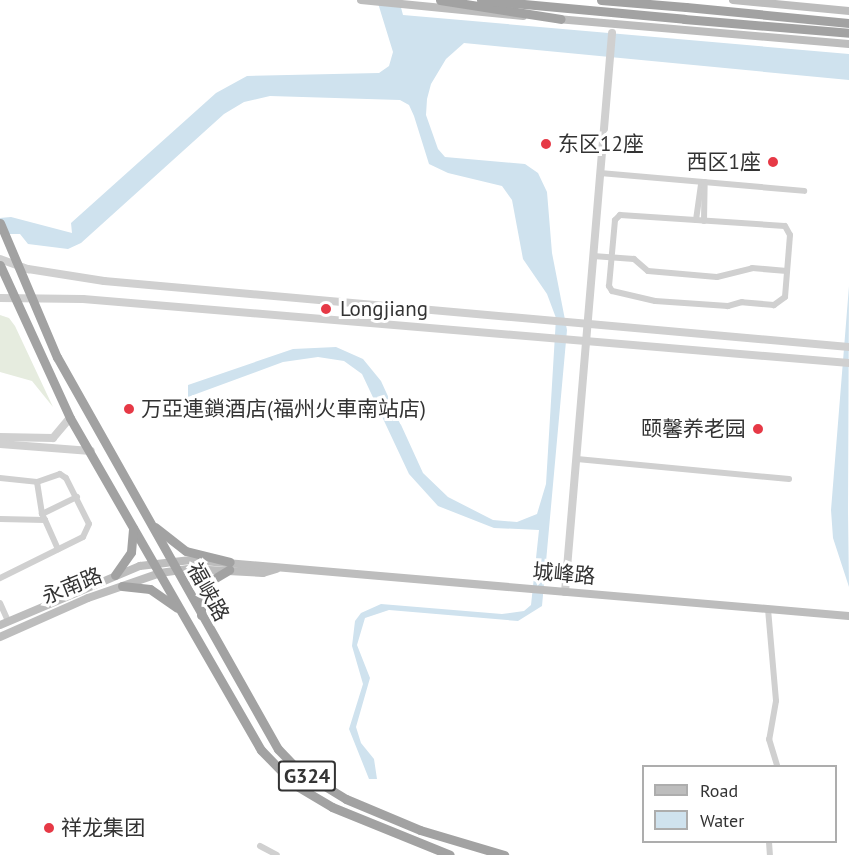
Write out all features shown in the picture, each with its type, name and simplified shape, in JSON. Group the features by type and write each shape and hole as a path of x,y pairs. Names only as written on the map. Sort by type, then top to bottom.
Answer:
{"highway":[{"path":"440,0 561,19"},
{"path":"481,0 849,33"},
{"path":"601,0 849,23"},
{"name":"福峡路","path":"0,223 29,297 57,357 264,728 297,769 359,805 420,830 504,855"},
{"name":"福峡路","path":"0,265 70,418 93,452 261,750 295,785 348,816 450,855"},
{"path":"125,511 138,505"},
{"path":"146,518 186,551 229,566"},
{"path":"115,575 131,552 132,523"},
{"path":"202,618 203,589 229,566"},
{"path":"122,586 150,589 187,619"},
{"path":"196,634 207,628"}],"main road":[{"path":"361,0 561,19 613,29 804,39 849,44"},
{"path":"733,0 849,11"},
{"path":"795,6 807,10 812,16 813,27 804,39"},
{"name":"城峰路","path":"4,623 115,575 154,562 170,561 229,566 263,573 276,569 849,615"},
{"name":"城峰路","path":"160,573 211,565"},
{"name":"永南路","path":"0,637 122,586 160,573"}],"street":[{"path":"565,592 613,29"},
{"path":"600,173 804,191"},
{"path":"696,220 703,182"},
{"path":"703,182 704,221"},
{"path":"620,215 704,221 785,226 790,235 788,271 785,297 778,304 741,302 728,306 655,301 612,291 615,220 620,215"},
{"path":"592,256 634,259 648,271 709,277 752,268 788,271"},
{"path":"0,259 16,265 104,281 849,347"},
{"path":"0,298 29,297 849,363"},
{"path":"0,437 52,438 70,418"},
{"path":"0,444 74,447 93,452"},
{"path":"577,459 789,479"},
{"path":"0,478 37,482 60,474 66,478 88,517 87,531 58,549 0,578"},
{"path":"37,482 44,517 58,549"},
{"path":"0,519 44,517 77,497"},
{"path":"0,603 4,623"},
{"path":"768,609 776,701 769,739 777,765"},
{"path":"260,846 277,855"}],"shaded area":[{"path":"0,315 9,318 15,326 53,407 32,381 0,372"}],"water":[{"path":"377,0 399,0 403,15 849,54 849,80 464,43 446,59 431,84 427,99 426,115 438,149 445,157 525,164 538,173 547,192 552,253 567,330 542,606 518,621 389,610 365,618 357,645 370,678 356,727 361,743 374,759 377,779 369,779 349,729 363,684 352,646 355,621 361,613 381,604 502,614 524,611 531,605 539,530 494,528 438,506 409,474 362,374 344,361 318,357 283,362 188,397 188,385 293,349 336,347 363,359 381,381 423,473 448,497 493,520 517,522 537,514 546,484 556,318 547,294 523,259 512,200 502,186 448,173 429,164 414,116 409,105 400,100 270,96 244,102 224,114 81,243 68,249 28,244 20,234 0,234 0,218 11,217 72,233 71,223 216,93 247,76 379,73 389,66 393,52"},
{"path":"849,286 849,587 833,538 831,510"}],"place":[{"name":"东区12座","path":"546,144"},
{"name":"西区1座","path":"773,162"},
{"name":"Longjiang","path":"326,309"},
{"name":"万亞連鎖酒店(福州火車南站店)","path":"129,409"},
{"name":"颐馨养老园","path":"758,429"},
{"name":"祥龙集团","path":"49,828"}]}
